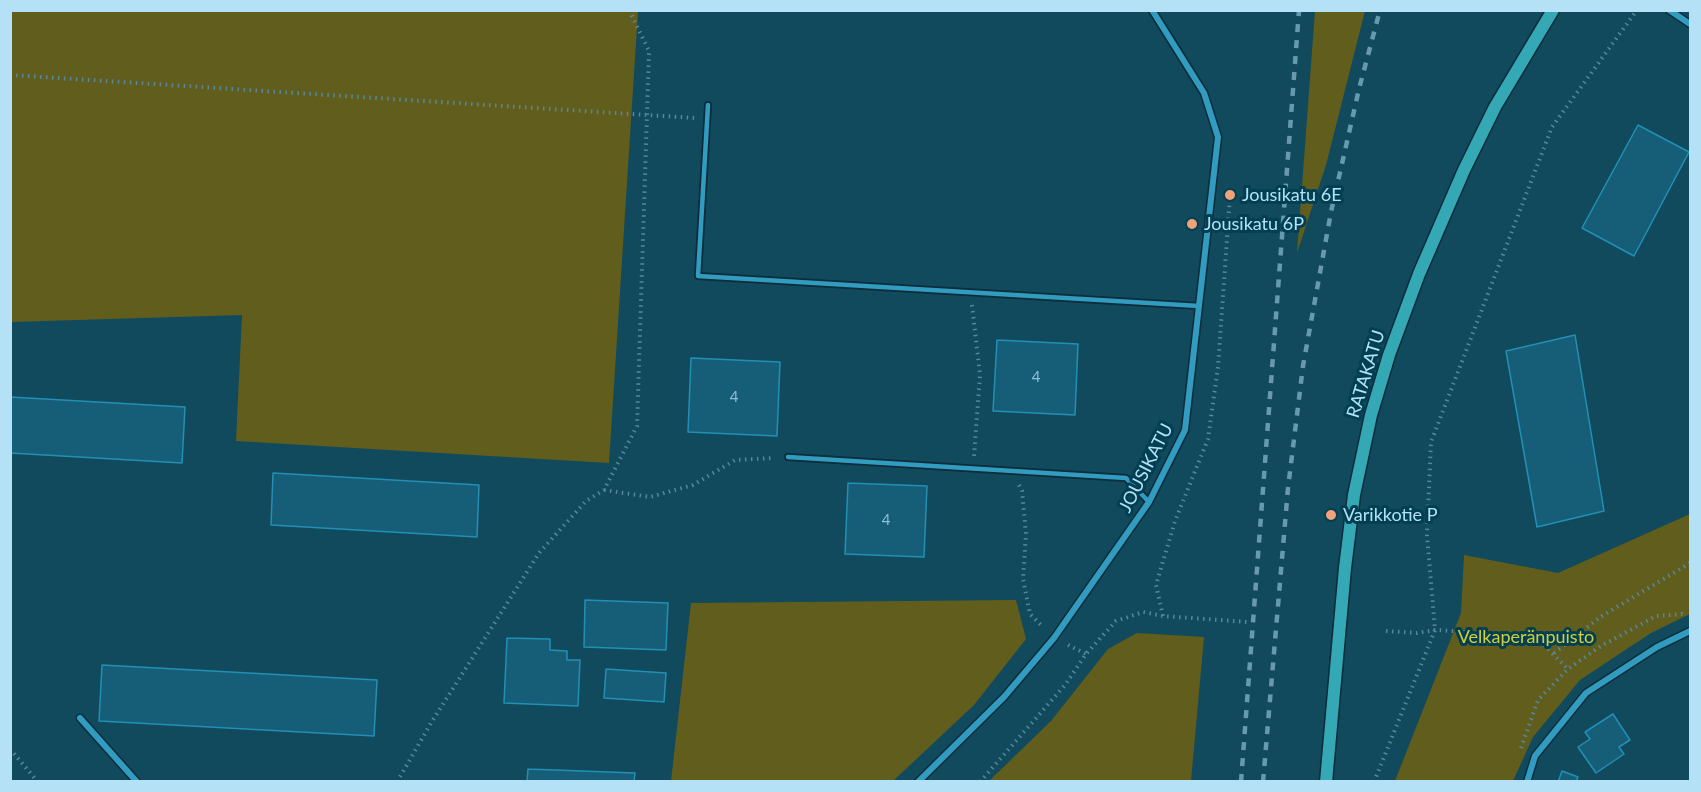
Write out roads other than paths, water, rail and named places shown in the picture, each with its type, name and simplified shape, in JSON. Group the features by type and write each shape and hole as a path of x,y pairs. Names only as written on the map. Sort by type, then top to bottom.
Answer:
{"main road":[{"name":"RATAKATU","path":"1326,782 1352,505 1371,416 1389,355 1419,274 1464,170 1495,107 1553,10"}],"street":[{"name":"JOUSIKATU","path":"918,782 1004,697 1054,638 1149,502 1185,429 1218,137 1204,93 1152,10"},
{"path":"1669,10 1690,24"},
{"path":"1527,782 1535,756 1586,693 1657,647 1690,631"},
{"path":"80,718 137,782"}],"lane":[{"path":"708,105 698,276 1199,306"},
{"path":"788,457 1126,478 1149,502"}],"railway":[{"path":"1241,782 1299,10"},
{"path":"1263,782 1288,488 1303,366 1331,212 1380,10"}],"place":[{"name":"Jousikatu 6E","path":"1230,195"},
{"name":"Jousikatu 6P","path":"1192,224"},
{"name":"Varikkotie P","path":"1331,515"}],"park label":[{"name":"Velkaperänpuisto","path":"1526,637"}]}
